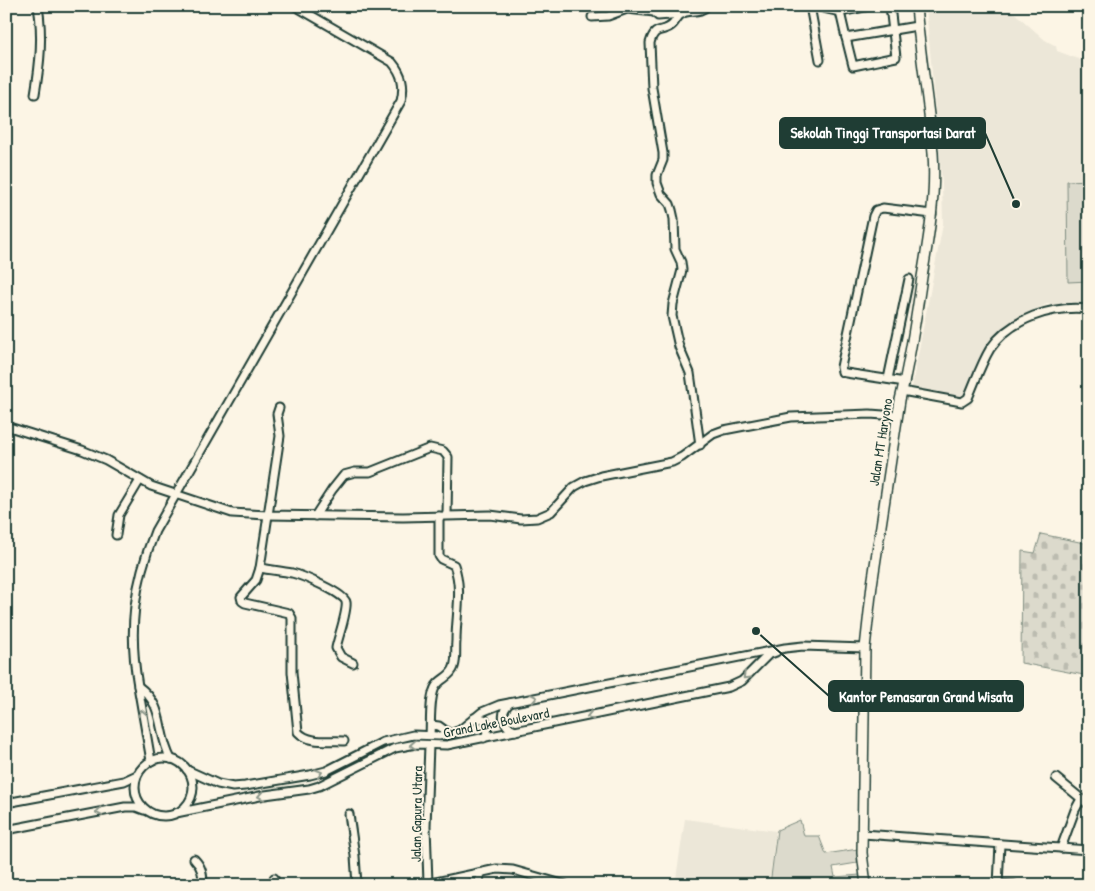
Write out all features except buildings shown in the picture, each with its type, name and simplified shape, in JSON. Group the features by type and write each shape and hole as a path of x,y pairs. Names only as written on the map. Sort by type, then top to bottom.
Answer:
{"main road":[{"name":"Jalan MT Haryono","path":"866,885 863,834 865,648 872,585 897,416 932,214 933,153 916,6"}],"street":[{"path":"35,94 40,65 42,28 38,6"},
{"path":"151,761 132,650 135,597 144,559 156,531 177,493 401,101 403,93 402,76 392,62 295,6"},
{"path":"592,17 608,16 627,9 654,12 658,16 682,14 704,10 707,6"},
{"path":"810,6 820,60"},
{"path":"814,6 840,12 869,6"},
{"path":"840,12 853,65 855,66 896,57 890,6"},
{"path":"682,14 671,25 656,30 652,35 650,43 652,88 663,153 663,160 657,174 657,183 661,194 672,210 675,226 674,249 681,262 682,270 677,295 673,304 672,316 679,347 690,373 700,445"},
{"path":"846,38 918,26"},
{"path":"932,214 883,208 876,210 872,216 841,367 842,372 888,379 903,386 962,402 968,398 990,349 1014,326 1029,318 1061,308 1089,309"},
{"path":"888,379 909,279"},
{"path":"279,408 276,414 280,436 260,568 256,580 241,597 245,603 289,613 292,618 292,672 298,732 303,737 314,740 344,741"},
{"path":"6,426 82,450 106,460 151,486 177,493 232,513 315,516 490,515 521,519 537,518 551,512 574,487 585,481 672,462 700,445 713,434 724,430 791,416 870,414 897,416"},
{"path":"315,516 344,475 355,472 370,472 430,448 442,451 448,458 439,556 441,559 454,565 460,592 456,658 451,674 436,685 433,692 430,735"},
{"path":"116,535 119,515 140,480"},
{"path":"260,568 294,574 329,587 343,597 346,602 345,616 336,648 341,657 353,663"},
{"name":"Grand Lake Boulevard","path":"188,770 218,784 233,787 245,786 326,771 383,742 413,735 450,734 460,730 490,707 785,648 803,646 865,648"},
{"name":"Grand Lake Boulevard","path":"176,813 265,795 309,789 319,786 395,748 406,745 446,745 729,687 742,681 768,656 785,648"},
{"path":"138,686 152,699 157,710 167,751 171,759"},
{"path":"510,703 505,707 503,716 508,727 515,731"},
{"path":"474,718 484,719 488,724 487,733 484,738"},
{"path":"431,725 439,726 450,734"},
{"name":"Jalan Gapura Utara","path":"425,884 429,745"},
{"path":"6,830 125,807 136,807 156,815 166,816 176,813 190,799 193,789 192,779 188,770 180,763 171,759 161,758 151,761 137,775 134,785 136,795 140,804 147,811"},
{"path":"6,803 124,781 137,775"},
{"path":"1056,778 1089,805"},
{"path":"1061,848 1081,799"},
{"path":"349,814 357,885"},
{"path":"863,834 1089,850"},
{"path":"1000,844 998,884 1014,885"},
{"path":"194,859 200,865 203,873 203,885"},
{"path":"425,884 497,869 513,870 566,885"},
{"path":"479,873 480,885"}],"shaded area":[{"path":"926,6 1010,6 1010,9 1045,40 1056,46 1057,51 1089,63 1089,304 1047,304 1022,316 994,351 980,376 971,406 911,392 943,224 942,184"},
{"path":"685,819 776,831 769,885 675,885"}],"green space":[{"path":"1089,180 1089,281 1068,282 1067,181"},
{"path":"1041,534 1089,544 1089,676 1021,663 1022,551 1035,553"},
{"path":"800,820 804,836 819,836 826,854 858,849 857,863 833,867 835,877 860,875 862,885 770,885 777,830"}],"place":[{"name":"Sekolah Tinggi Transportasi Darat","path":"1016,204"},
{"name":"Kantor Pemasaran Grand Wisata","path":"756,631"}]}
